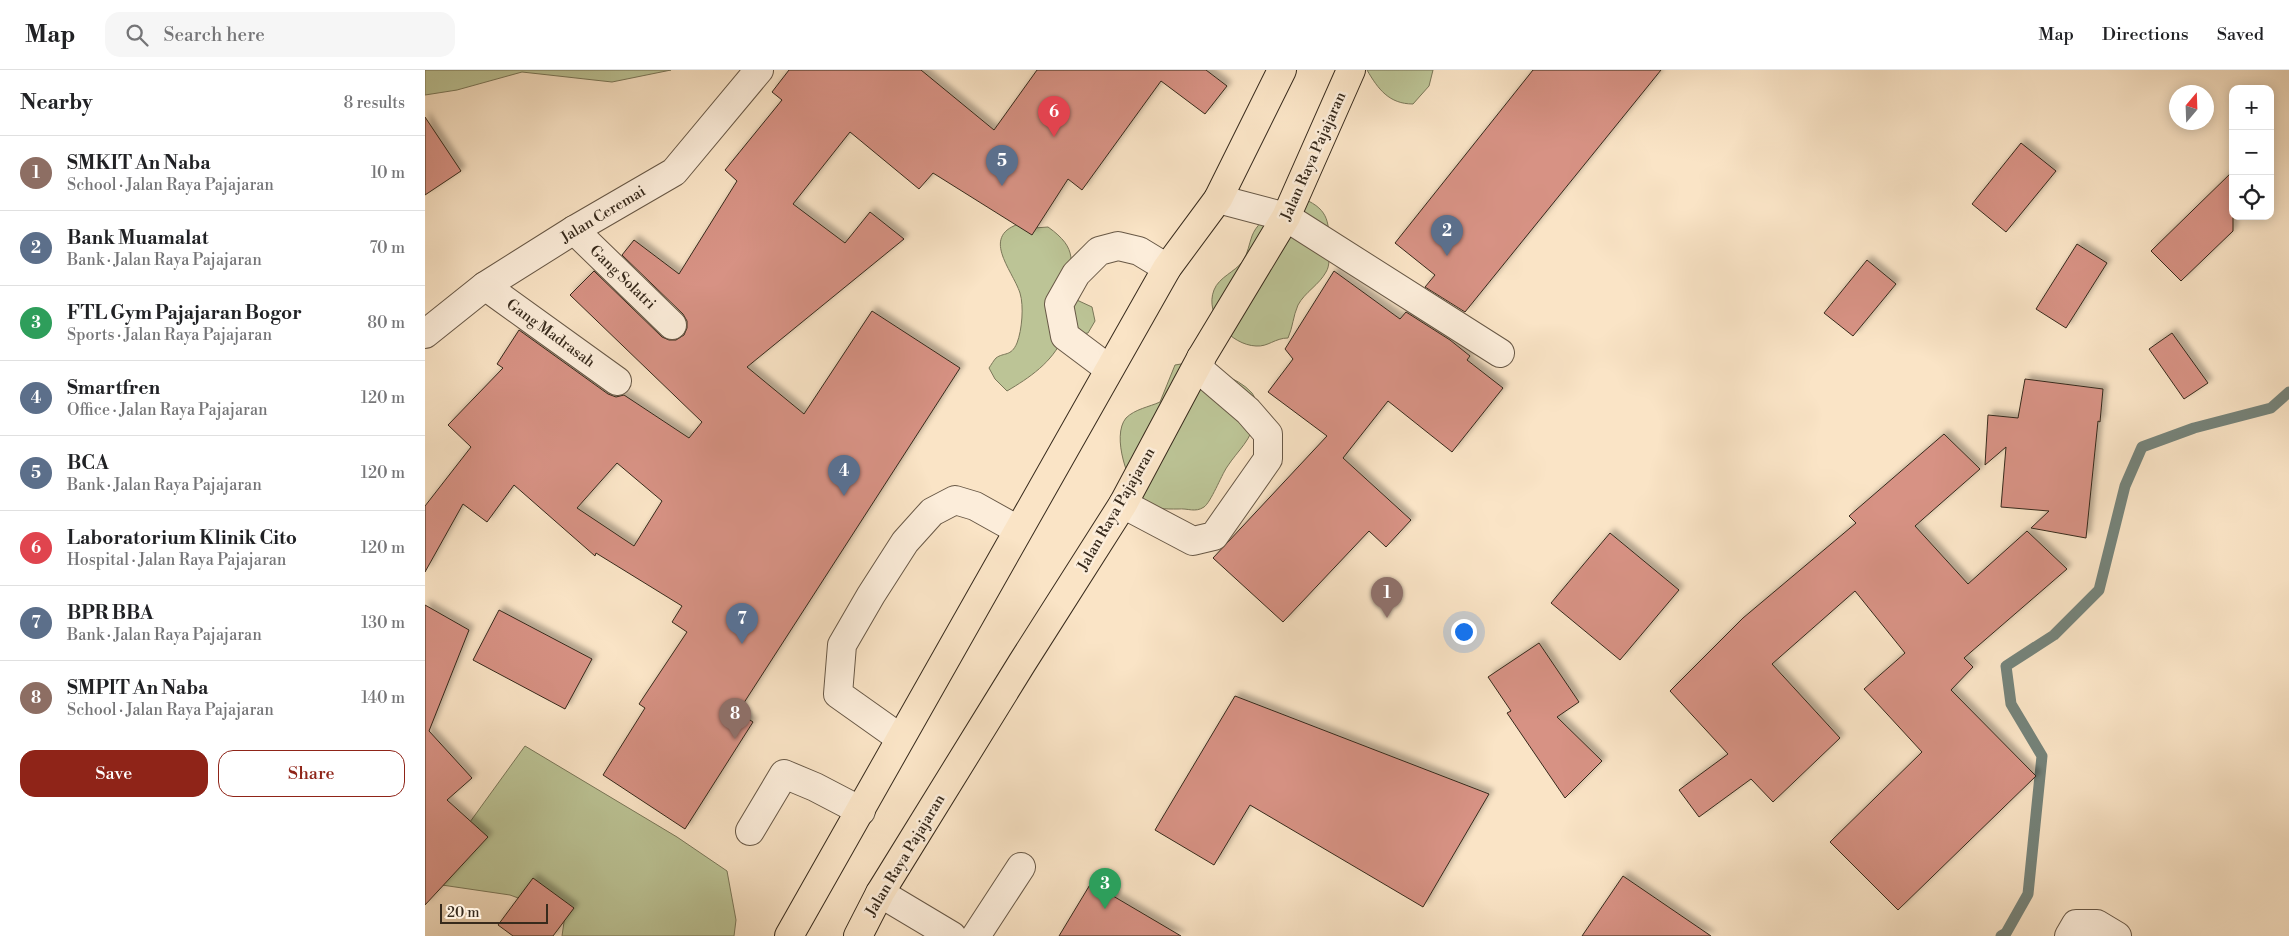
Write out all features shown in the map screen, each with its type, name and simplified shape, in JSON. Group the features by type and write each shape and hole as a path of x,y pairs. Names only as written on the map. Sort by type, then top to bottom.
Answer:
{"highway":[{"path":"789,936 1167,268 1218,199 1282,70"},
{"name":"Jalan Raya Pajajaran","path":"858,936 880,893 1021,663 1123,504 1201,358 1286,217 1351,70"}],"street":[{"name":"Jalan Ceremai","path":"425,334 485,286 574,230 674,172 759,70"},
{"path":"1218,199 1286,217 1501,353"},
{"name":"Gang Solatri","path":"574,230 672,325"},
{"path":"1109,369 1065,336 1059,304 1076,274 1099,251 1118,246 1139,251 1167,268"},
{"name":"Gang Madrasah","path":"485,286 617,381"},
{"path":"1123,504 1193,541 1213,536 1268,459 1268,434 1248,411 1200,370 1201,358"},
{"path":"900,738 838,694 842,645 905,542 932,512 955,500 975,506 1018,530"},
{"path":"750,830 783,774 815,787 861,811"},
{"path":"976,936 1021,867"},
{"path":"880,893 952,936"},
{"path":"2072,930 2097,924 2117,936"}],"green space":[{"path":"425,70 671,70 612,82 522,72 457,90 425,95"},
{"path":"1367,70 1433,70 1429,86 1413,104 1397,101 1385,94"},
{"path":"1304,199 1319,208 1328,225 1329,261 1327,270 1320,281 1304,296 1298,305 1288,338 1279,339 1260,346 1237,340 1222,327 1216,318 1212,300 1216,285 1243,261 1252,236 1267,217"},
{"path":"1022,223 1034,228 1048,227 1065,242 1071,257 1066,295 1092,307 1095,321 1088,333 1063,337 1047,362 1024,381 1007,391 995,379 989,368 996,358 1010,352 1015,347 1020,332 1022,311 1020,293 1002,254 1000,244 1002,236 1009,228"},
{"path":"1187,363 1222,374 1246,387 1255,399 1255,419 1248,439 1227,467 1210,500 1204,507 1194,510 1160,508 1147,503 1132,483 1123,460 1120,436 1126,418 1142,408 1160,402 1175,365"},
{"path":"525,746 677,837 727,871 736,920 734,936 562,936 565,915 510,895 435,884 441,862"}],"building":[{"path":"789,70 921,70 994,130 1037,70 1206,70 1227,86 1205,114 1161,81 1082,190 1068,179 1032,235 933,173 919,189 850,132 793,204 845,243 870,212 904,239 747,367 804,414 872,311 960,368 738,712 753,722 685,829 603,775 645,708 639,704 687,632 672,622 682,606 596,553 595,556 514,485 487,522 463,504 425,572 425,506 471,447 448,425 503,368 497,364 519,330 608,394 616,397 624,395 689,438 702,422 570,295 594,271 662,337 676,340 684,335 687,321 683,314 622,255 634,240 679,274 737,181 725,170 782,100 772,92","holes":["617,463 662,501 634,546 577,508"]},
{"path":"1533,70 1661,70 1465,312 1425,287 1435,275 1395,243"},
{"path":"425,117 461,171 425,195"},
{"path":"2021,143 2056,171 2006,232 1972,204"},
{"path":"2229,175 2229,220 2233,220 2233,231 2181,281 2151,251"},
{"path":"2077,244 2107,263 2066,328 2036,309"},
{"path":"1867,260 1896,284 1853,336 1824,313"},
{"path":"1334,271 1400,319 1406,312 1450,340 1470,356 1467,360 1503,388 1452,452 1388,401 1343,458 1411,520 1386,547 1369,531 1283,622 1213,558 1327,436 1268,392 1293,359 1285,349"},
{"path":"2172,333 2208,383 2184,399 2149,349"},
{"path":"2025,379 2103,389 2086,538 2031,528 2049,511 2001,507 2006,447 1985,465 1988,415 2018,418"},
{"path":"1944,434 1980,469 1915,526 1968,584 2027,531 2067,569 1964,658 1973,667 1951,690 2036,776 1898,910 1830,842 1922,752 1864,689 1905,653 1855,591 1772,664 1840,738 1773,802 1751,779 1699,817 1679,790 1728,754 1670,691 1743,618 1856,523 1849,516"},
{"path":"1610,533 1679,590 1620,660 1551,603"},
{"path":"425,605 469,630 429,731 472,778 447,800 488,837 425,905"},
{"path":"499,610 592,659 565,709 473,660"},
{"path":"1539,643 1579,702 1557,717 1602,761 1565,798 1507,713 1511,711 1488,677"},
{"path":"1235,696 1489,794 1423,907 1250,805 1214,865 1155,830"},
{"path":"1623,876 1711,936 1582,936"},
{"path":"533,878 574,908 553,936 513,936 498,925"},
{"path":"1091,883 1181,936 1059,936"}],"waterway":[{"path":"2001,936 2006,933 2028,894 2042,756 2011,704 2006,666 2054,635 2099,590 2125,486 2142,447 2194,428 2271,408 2289,392"}],"place":[{"name":"Laboratorium Klinik Cito","path":"1054,137"},
{"name":"BCA","path":"1002,186"},
{"name":"Bank Muamalat","path":"1447,256"},
{"name":"Smartfren","path":"844,496"},
{"name":"SMKIT An Naba","path":"1387,618"},
{"name":"BPR BBA","path":"742,644"},
{"name":"SMPIT An Naba","path":"735,739"},
{"name":"FTL Gym Pajajaran Bogor","path":"1105,909"}]}
